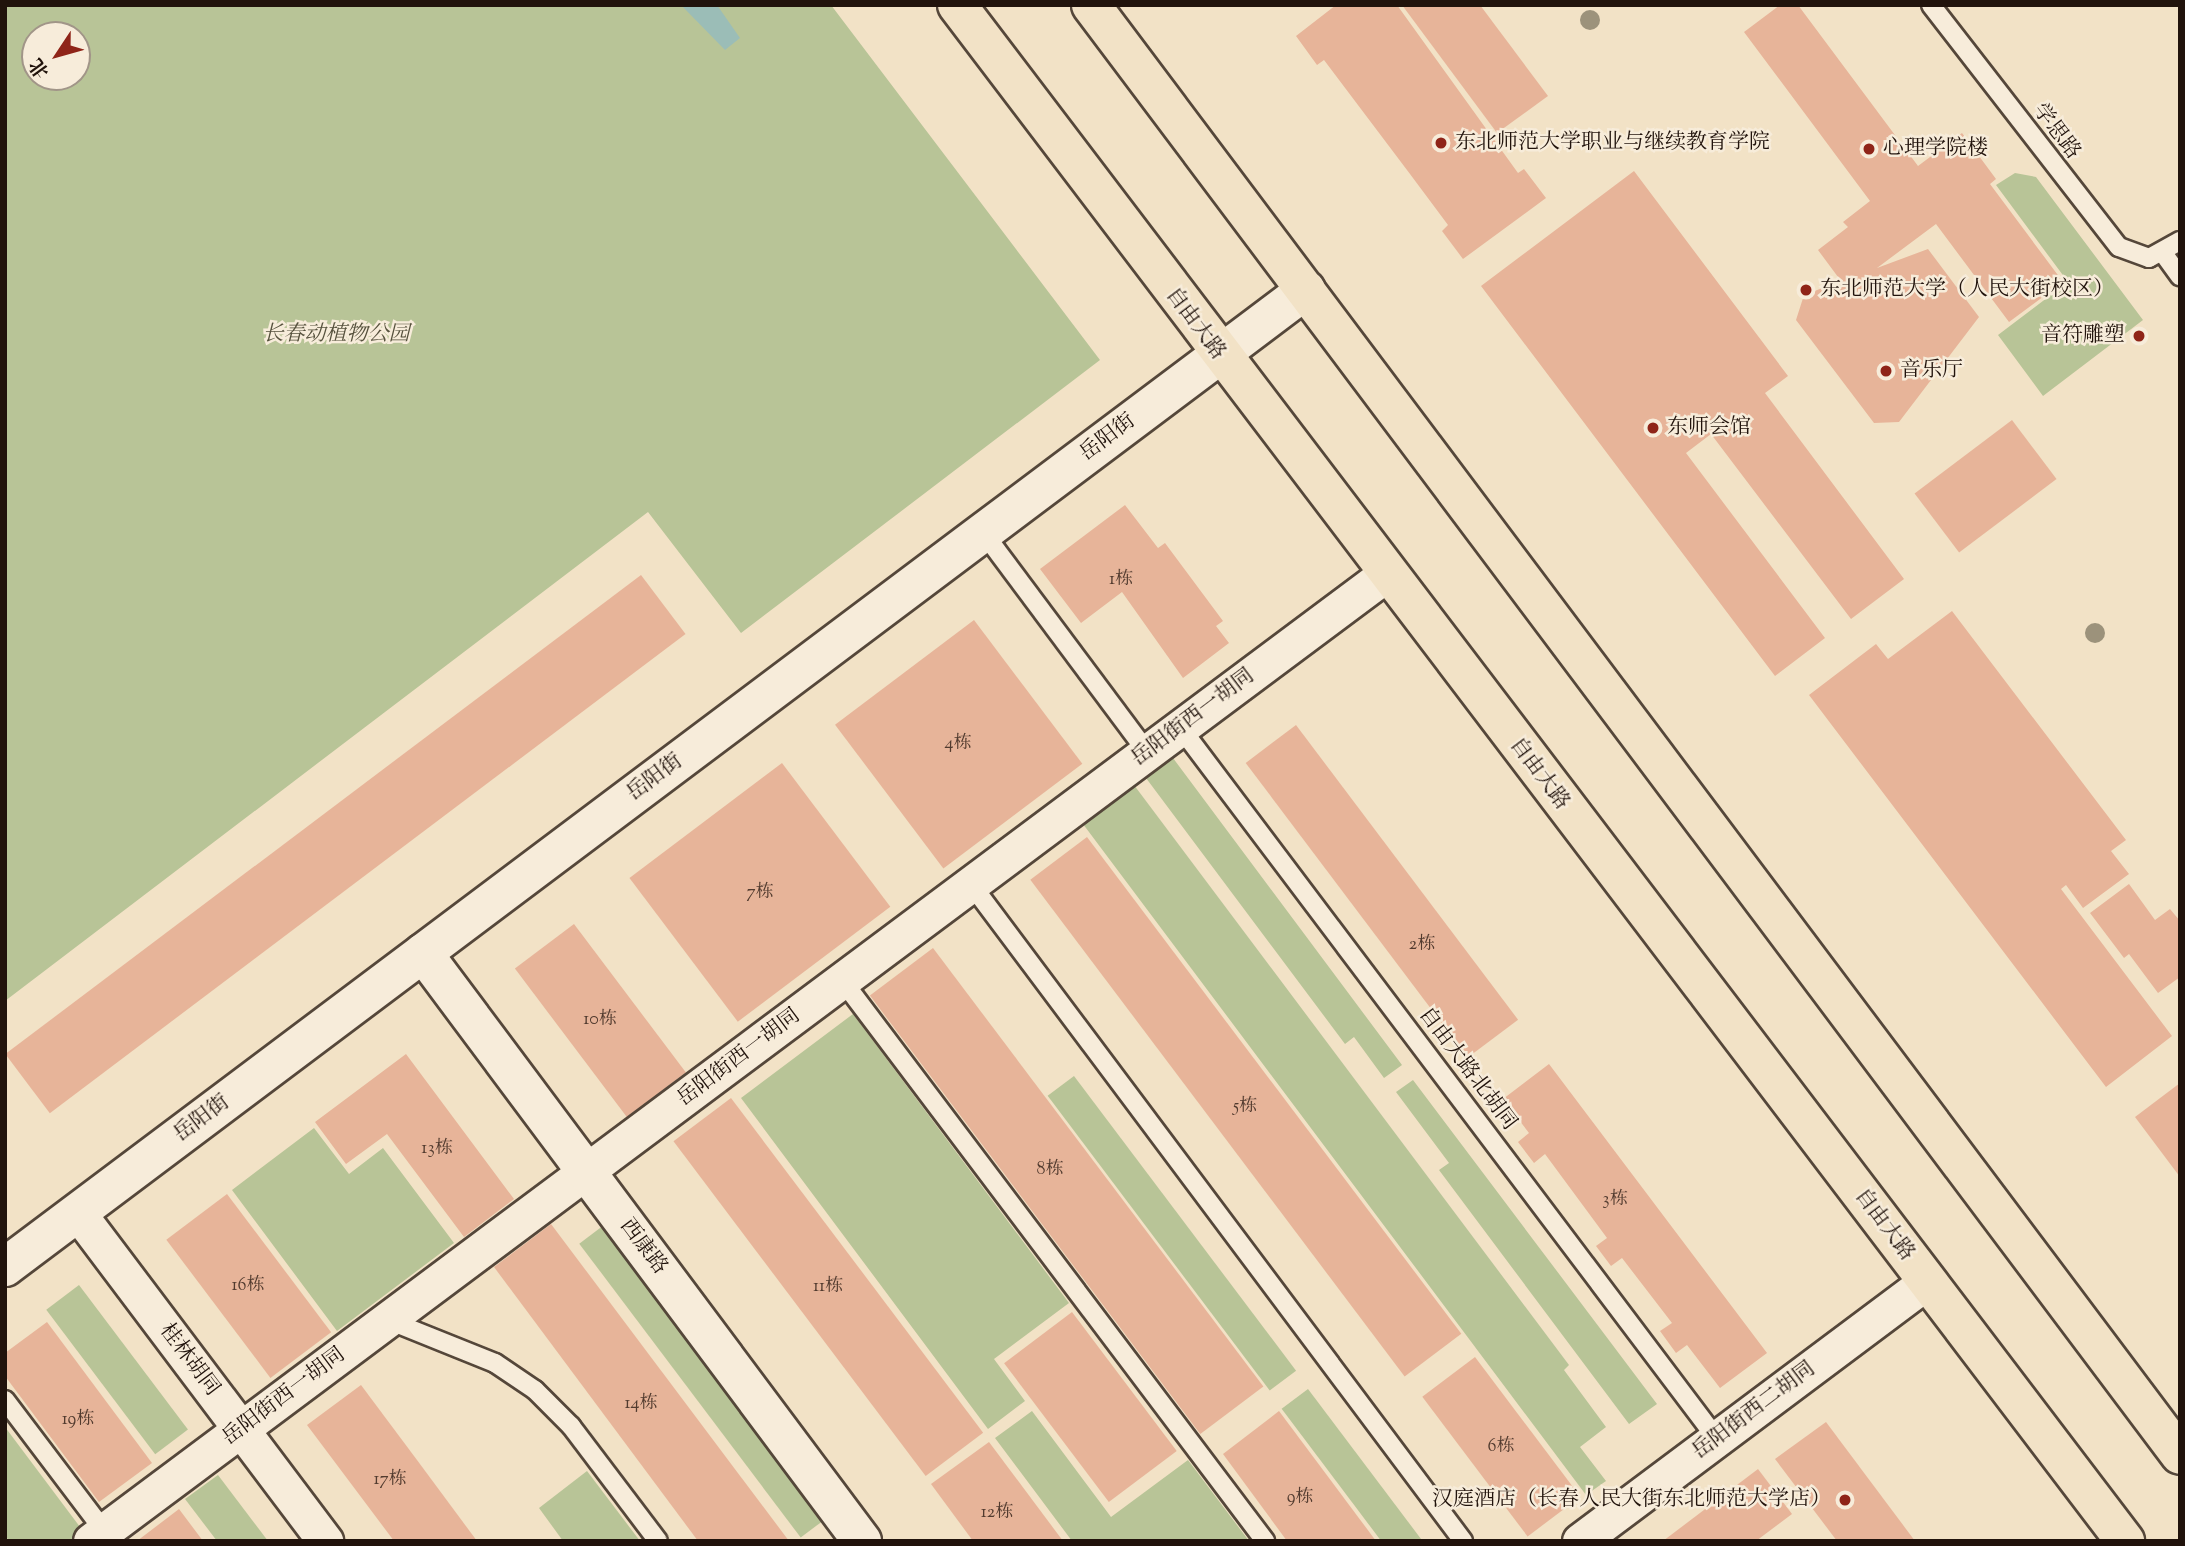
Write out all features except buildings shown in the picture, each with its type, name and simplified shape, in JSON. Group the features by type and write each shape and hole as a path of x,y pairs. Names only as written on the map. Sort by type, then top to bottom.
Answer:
{"main road":[{"name":"自由大路","path":"957,5 1219,355 2125,1541"},
{"path":"1091,5 2180,1455"}],"street":[{"name":"岳阳街","path":"5,1267 1306,290"},
{"name":"岳阳街西一胡同","path":"98,1536 1386,574"},
{"name":"西康路","path":"423,953 862,1541"},
{"name":"桂林胡同","path":"78,1213 325,1541"},
{"name":"岳阳街西二胡同","path":"1580,1541 1927,1281"}],"lane":[{"name":"学思路","path":"1931,5 2103,232 2132,254 2149,257 2163,253"},
{"path":"2180,241 2163,253 2180,275"},
{"path":"983,532 1147,752"},
{"name":"自由大路北胡同","path":"1180,727 1717,1438"},
{"path":"971,884 1463,1541"},
{"path":"842,980 1265,1541"},
{"path":"388,1320 495,1363 535,1390 571,1426 658,1541"},
{"path":"5,1400 98,1536"}],"green space":[{"name":"长春动植物公园","path":"5,5 831,5 1100,360 741,633 648,512 5,1001"},
{"path":"2015,173 2036,177 2143,320 2043,396 1998,335 2068,282 1996,185"},
{"path":"1170,754 1402,1065 1384,1078 1354,1037 1345,1044 1143,774"},
{"path":"1131,781 1569,1365 1564,1370 1606,1427 1580,1447 1606,1481 1586,1495 1080,820"},
{"path":"853,1014 1069,1303 994,1359 1025,1401 988,1429 741,1098"},
{"path":"1074,1076 1296,1371 1270,1391 1048,1096"},
{"path":"1413,1080 1657,1404 1629,1424 1439,1170 1449,1163 1396,1092"},
{"path":"314,1128 349,1174 383,1148 454,1243 337,1331 232,1190"},
{"path":"604,1225 825,1519 801,1538 579,1244"},
{"path":"79,1285 188,1430 155,1454 46,1310"},
{"path":"1308,1389 1422,1541 1381,1541 1282,1409"},
{"path":"1032,1411 1111,1517 1188,1460 1249,1541 1072,1541 995,1438"},
{"path":"5,1427 83,1531 69,1541 9,1541 5,1535"},
{"path":"587,1471 640,1541 563,1541 539,1508"},
{"path":"218,1475 268,1541 217,1541 185,1499"}],"water":[{"path":"681,5 717,5 740,38 725,50"}],"place":[{"name":"东北师范大学职业与继续教育学院","path":"1441,143"},
{"name":"心理学院楼","path":"1869,149"},
{"name":"东北师范大学（人民大街校区）","path":"1806,290"},
{"name":"音符雕塑","path":"2139,336"},
{"name":"音乐厅","path":"1886,371"},
{"name":"东师会馆","path":"1653,428"},
{"name":"汉庭酒店（长春人民大街东北师范大学店）","path":"1845,1500"}]}
